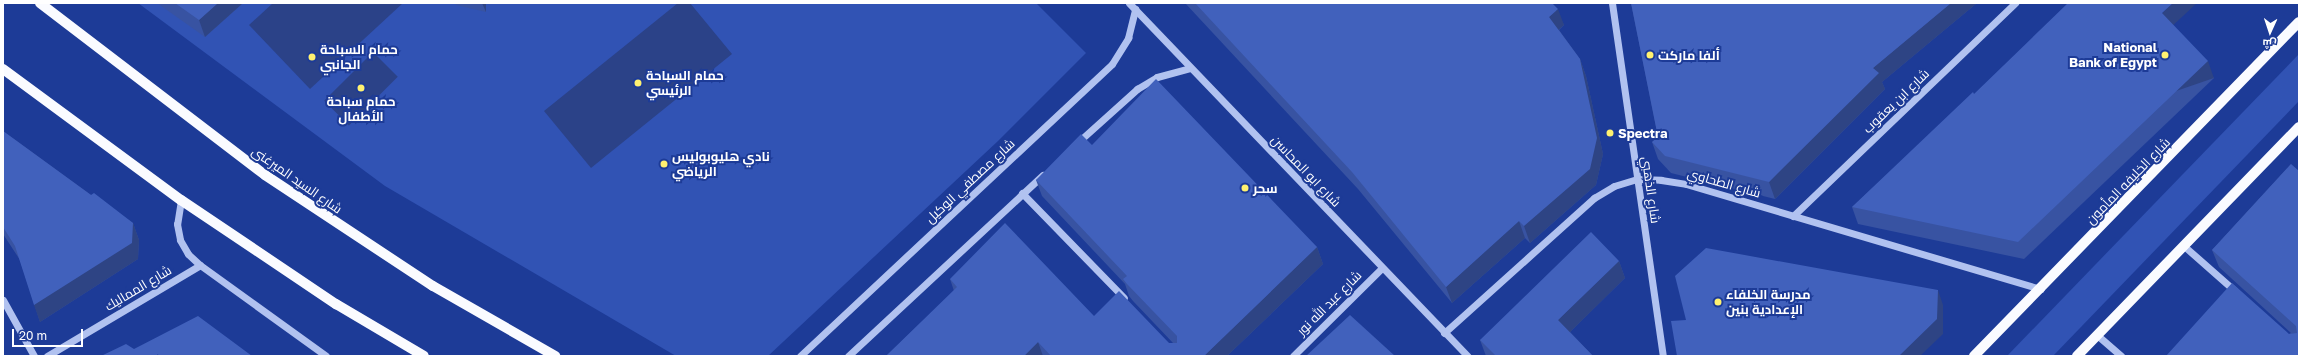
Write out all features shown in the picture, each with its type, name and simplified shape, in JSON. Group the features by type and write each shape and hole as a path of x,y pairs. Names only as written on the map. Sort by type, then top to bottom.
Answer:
{"main road":[{"name":"شارع السيد الميرغنى","path":"40,3 265,174 439,290 555,356"},
{"name":"شارع الخليفه المأمون","path":"1974,356 2041,289 2299,22"},
{"path":"3,69 181,200 336,304 424,356"},
{"path":"2077,356 2299,127"}],"street":[{"name":"شارع ابو المحاسن","path":"1129,3 1467,356"},
{"name":"شارع الذهبي","path":"1612,3 1663,356"},
{"name":"شارع ابن يعقوب","path":"1793,216 2015,3"},
{"name":"شارع مصطفي الوكيل","path":"800,356 1112,64 1128,38 1135,9"},
{"path":"1069,150 1137,89 1156,77 1190,68"},
{"path":"848,356 1052,166"},
{"name":"شارع الطحاوي","path":"1444,333 1594,198 1614,186 1638,179 1661,180 1686,184 2041,289"},
{"path":"1022,193 1131,306"},
{"path":"181,200 177,224 180,240 188,254 200,265 326,356"},
{"path":"2184,246 2241,296"},
{"name":"شارع المماليك","path":"47,356 200,265"},
{"name":"شارع عبد الله نور","path":"1293,356 1382,268"},
{"path":"3,300 34,356"},
{"path":"2097,335 2121,356"}],"shaded area":[{"name":"نادي هليوبوليس الرياضي","path":"138,3 1036,3 1086,53 998,141 768,356 676,356 385,186"},
{"name":"حمام السباحة الجانبي","path":"273,3 403,3 310,89 249,25"},
{"name":"حمام السباحة الرئيسي","path":"678,3 690,3 732,54 591,168 544,111"},
{"name":"حمام سباحة الأطفال","path":"373,52 398,77 349,126 324,101"},
{"path":"2299,54 2299,101 2053,356 2007,356"}],"building":[{"path":"175,3 218,3 199,20"},
{"path":"1195,3 1552,3 1558,9 1549,17 1580,59 1597,138 1590,169 1524,226 1519,221 1446,287 1352,172"},
{"path":"1631,3 1951,3 1873,68 1879,73 1769,182 1665,156 1652,142 1658,137"},
{"path":"2068,3 2173,3 2162,13 2208,61 2018,242 1852,207 1973,92 1974,94"},
{"path":"1156,79 1317,247 1204,356 1051,356 1038,342 1024,356 886,356 957,287 950,279 1005,223 1094,316 1119,291 1169,343 1177,343 1177,336 1123,279 1127,276 1036,180 1081,134 1092,145"},
{"path":"3,131 91,195 94,193 133,223 132,243 34,305 15,246 3,227"},
{"path":"2291,164 2299,171 2299,356 2166,356 2232,283 2289,334 2297,333 2296,326 2212,250"},
{"path":"1591,232 1619,261 1558,320 1593,356 1496,356 1480,340"},
{"name":"مدرسة الخلفاء الإعدادية بنين","path":"1706,248 1938,290 1937,319 1899,356 1677,356 1671,321 1686,320 1675,276"},
{"path":"1350,315 1395,356 1306,356"},
{"path":"198,316 252,356 160,356 157,354 158,356 101,356 126,344 134,349"}],"place":[{"name":"ألفا ماركت","path":"1650,55"},
{"name":"National Bank of Egypt","path":"2165,55"},
{"name":"حمام السباحة الجانبي","path":"312,57"},
{"name":"حمام السباحة الرئيسي","path":"638,83"},
{"name":"حمام سباحة الأطفال","path":"361,88"},
{"name":"Spectra","path":"1610,133"},
{"name":"نادي هليوبوليس الرياضي","path":"664,164"},
{"name":"سحر","path":"1245,188"},
{"name":"مدرسة الخلفاء الإعدادية بنين","path":"1718,302"}]}
